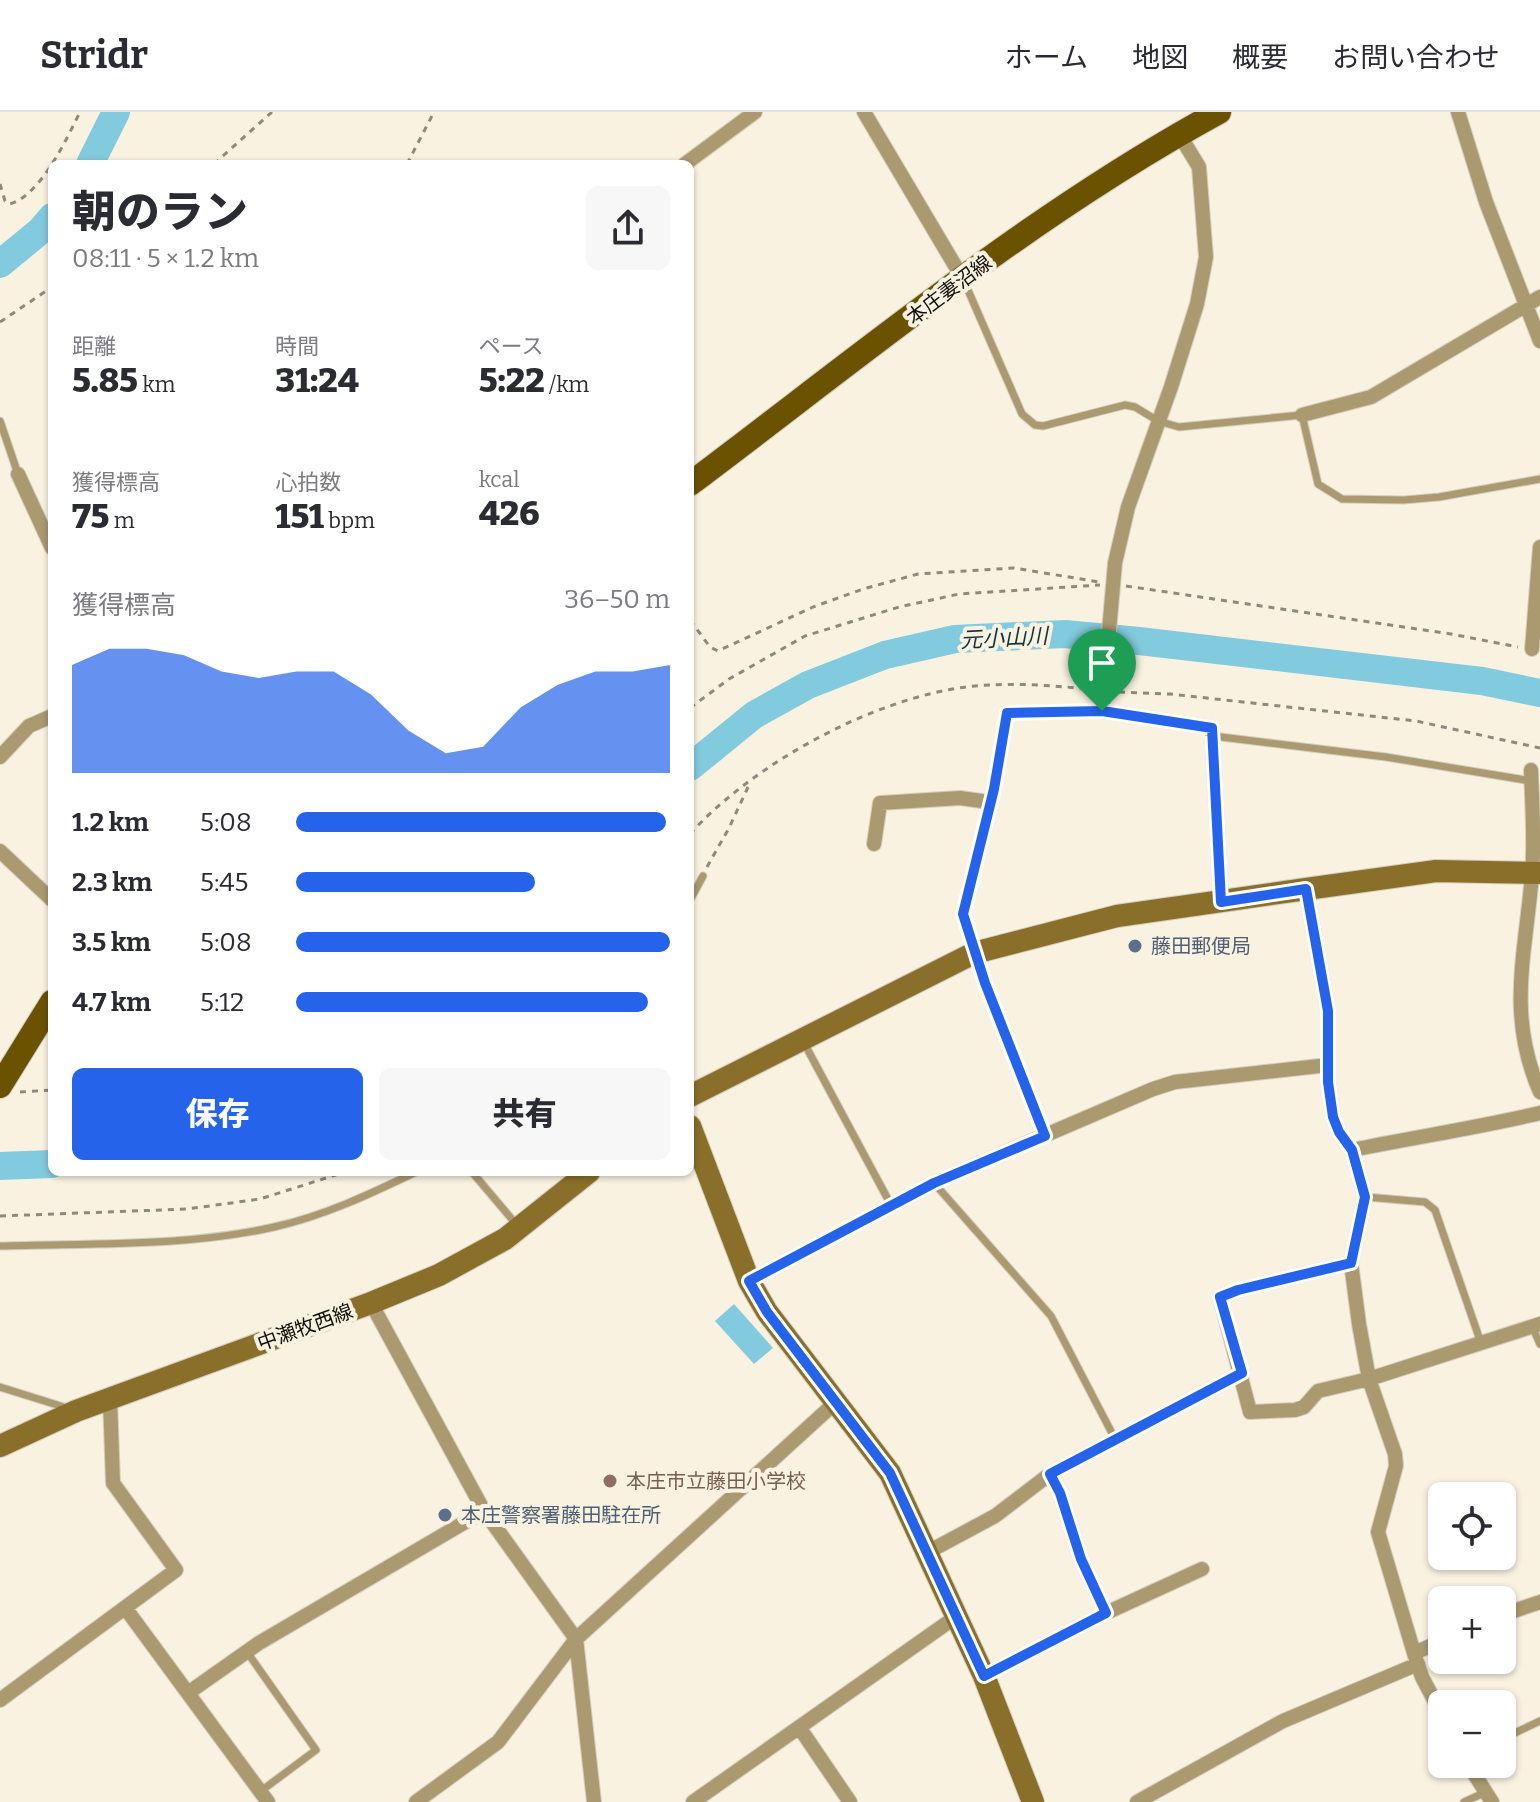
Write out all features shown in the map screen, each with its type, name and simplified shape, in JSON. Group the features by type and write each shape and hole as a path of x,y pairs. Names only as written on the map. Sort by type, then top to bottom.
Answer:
{"main road":[{"name":"本庄妻沼線","path":"694,481 1033,229 1179,134 1219,112"},
{"path":"694,1094 974,953 1117,916 1436,871 1536,872"},
{"path":"8,1089 48,1010"},
{"path":"694,1137 749,1281 767,1312 890,1473 984,1676 1033,1802"},
{"name":"中瀬牧西線","path":"0,1446 76,1411 439,1275 520,1229 584,1176"}],"street":[{"path":"690,160 755,112"},
{"path":"864,112 963,279"},
{"path":"1458,112 1486,202 1533,300 1540,341"},
{"path":"1179,134 1199,167 1206,257 1197,304 1128,507 1111,589 1107,689 1102,711 1212,728 1221,902"},
{"path":"1302,415 1371,397 1533,300"},
{"path":"18,474 48,539"},
{"path":"1532,649 1540,547"},
{"path":"0,757 29,726 48,718"},
{"path":"1531,775 1536,872 1521,960 1519,1002 1527,1058 1540,1092"},
{"path":"874,844 880,803 960,798 989,802"},
{"path":"0,851 48,896"},
{"path":"1306,889 1328,1011 1328,1065 1333,1117 1352,1150 1365,1197 1351,1263 1369,1379 1395,1454 1396,1466 1378,1532 1416,1659 1430,1690"},
{"path":"749,1281 934,1183 1132,1097 1175,1082 1328,1065"},
{"path":"1352,1150 1454,1133 1540,1113"},
{"path":"1351,1263 1220,1297 1250,1412 1295,1410 1304,1407 1318,1391 1369,1379 1536,1325"},
{"path":"371,1303 484,1511 576,1639 594,1802"},
{"path":"928,1552 982,1525 1050,1474 1242,1373"},
{"path":"0,1700 176,1570 113,1483 110,1399"},
{"path":"416,1802 498,1742 576,1639 836,1402"},
{"path":"1050,1474 1060,1493 1081,1559 1106,1613"},
{"path":"188,1693 246,1651 484,1511"},
{"path":"984,1676 1106,1613 1202,1569"},
{"path":"1516,1609 1540,1602"},
{"path":"126,1609 265,1797"},
{"path":"693,1802 957,1616"},
{"path":"1137,1802 1283,1721 1428,1651"},
{"path":"799,1727 850,1802"},
{"path":"1477,1778 1489,1797"}],"lane":[{"path":"963,279 1022,414 1029,421 1043,426 1125,405 1179,427 1302,415 1318,484 1342,499 1439,497 1540,479"},
{"path":"0,421 18,474"},
{"path":"1045,1136 974,953 963,914 1007,713 1102,711"},
{"path":"1213,736 1531,775"},
{"path":"694,893 703,876"},
{"path":"802,1039 891,1205"},
{"path":"0,1246 181,1240 261,1230 325,1212 407,1176"},
{"path":"475,1176 520,1229"},
{"path":"934,1183 1051,1316 1115,1439"},
{"path":"1365,1197 1425,1202 1435,1210 1481,1343"},
{"path":"1536,1325 1540,1344"},
{"path":"0,1387 76,1411"},
{"path":"246,1651 316,1750 265,1797"},
{"path":"1516,1732 1540,1721"},
{"path":"1464,1802 1489,1797"}],"path":[{"path":"54,160 80,112"},
{"path":"218,160 272,112"},
{"path":"409,160 434,112"},
{"path":"0,184 5,201 9,204 18,201 48,168"},
{"path":"0,322 48,290"},
{"path":"694,625 710,647 718,651 813,607 863,589 918,574 1014,568 1111,589 1451,634 1532,649"},
{"path":"694,705 729,679 805,636 899,607 959,594 1111,589"},
{"path":"694,830 750,781 811,741 907,702 962,687 1024,683 1170,694 1416,721 1540,748"},
{"path":"703,876 750,781"},
{"path":"8,1089 48,1090"},
{"path":"0,1216 187,1209 260,1199 332,1176"}],"water":[{"path":"734,1304 773,1348 754,1364 715,1321"}],"waterway":[{"path":"92,160 116,112"},
{"path":"0,264 48,222"},
{"name":"元小山川","path":"694,764 754,715 808,685 885,655 955,639 1065,634 1482,681 1540,693"},
{"name":"元小山川","path":"0,1166 48,1164"}],"place":[{"name":"藤田郵便局","path":"1135,946"},
{"name":"本庄市立藤田小学校","path":"610,1481"},
{"name":"本庄警察署藤田駐在所","path":"445,1515"}],"route":[{"path":"1102,711 1212,728 1221,902 1306,889 1328,1011 1328,1082 1333,1117 1352,1150 1365,1197 1351,1263 1220,1297 1242,1373 1050,1474 1060,1493 1081,1559 1106,1613 984,1676 890,1473 767,1312 749,1281 934,1183 1045,1136 985,983 963,914 994,789 1007,713 1102,711"}]}
